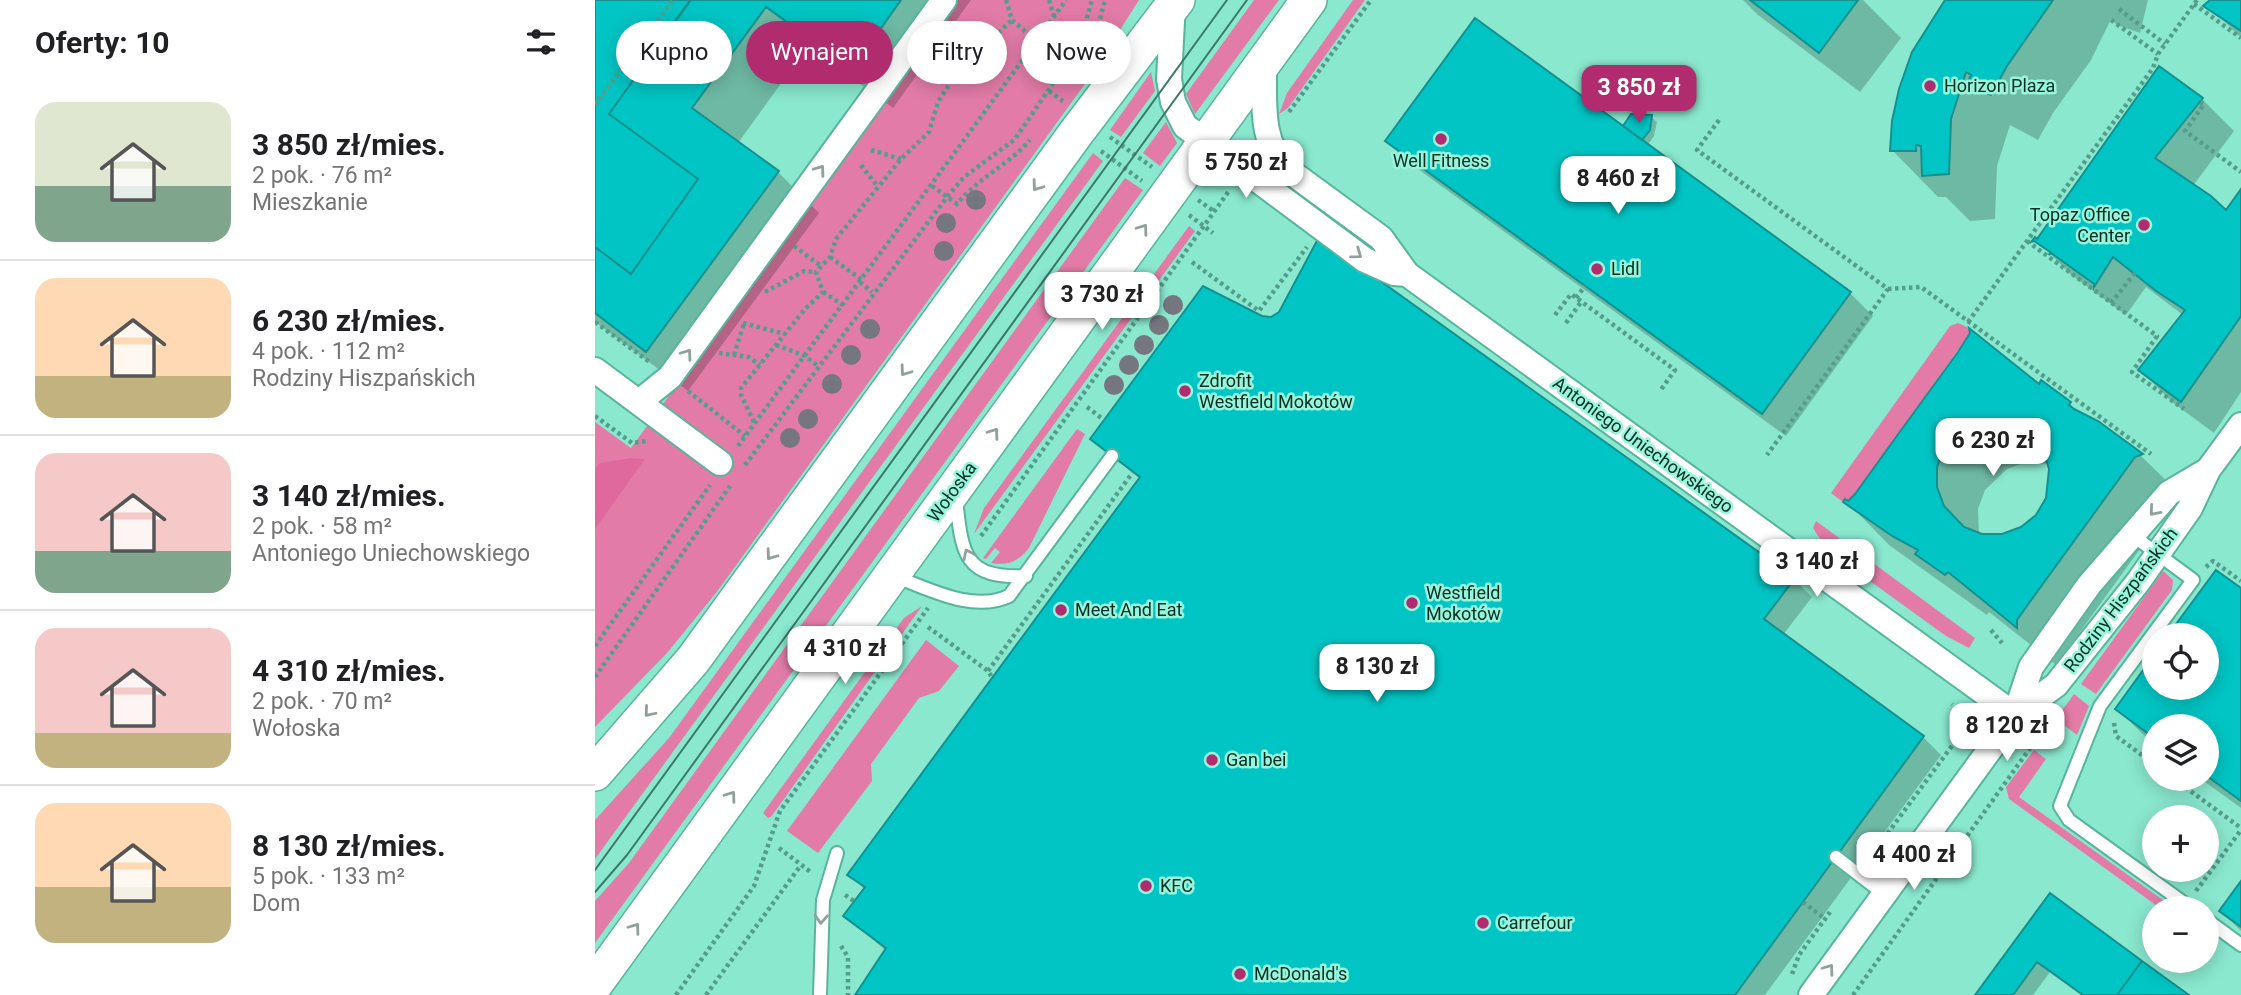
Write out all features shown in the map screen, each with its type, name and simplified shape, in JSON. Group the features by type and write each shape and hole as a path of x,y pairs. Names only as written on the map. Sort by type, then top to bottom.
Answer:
{"main road":[{"name":"Wołoska","path":"595,984 1309,0"},
{"path":"595,773 701,649 1074,117 1175,1"}],"street":[{"path":"639,402 670,377 944,0"},
{"name":"Antoniego Uniechowskiego","path":"1175,1 1170,91 1185,126 1205,144 1365,260 1394,273 1407,274"},
{"name":"Antoniego Uniechowskiego","path":"1264,61 1266,136 1275,157 1288,170 1368,224 1392,250 1407,274 2015,715"},
{"path":"595,370 726,470"},
{"name":"Rodziny Hiszpańskich","path":"2015,715 2056,685 2158,554 2190,509 2208,470 2241,425"},
{"name":"Rodziny Hiszpańskich","path":"1811,995 2015,715 2031,667 2089,585 2169,493 2208,470"}],"lane":[{"path":"891,575 939,593 973,601 995,602 1009,596 1112,456"},
{"path":"954,488 965,557 973,565 993,576 1026,576"},
{"path":"2132,535 2193,580 2100,706 2060,806 2069,820 2175,896"},
{"path":"820,995 823,900 837,853"},
{"path":"1836,857 1884,894"},
{"path":"1858,874 1878,876 1907,863"},
{"path":"2219,928 2241,945"}],"path":[{"path":"658,21 673,0"},
{"path":"1015,0 1007,3 1012,20 1021,28"},
{"path":"1049,0 1055,17"},
{"path":"1052,21 1066,0"},
{"path":"595,646 726,470 818,366 947,197 964,177 1014,140 1079,45 1092,0"},
{"path":"1074,117 1105,0"},
{"path":"1286,115 1371,0"},
{"path":"1968,322 2153,68 2158,54 2195,2 2241,38"},
{"path":"2119,9 2165,44"},
{"path":"815,272 830,257 836,239 878,187 901,159 929,132 938,102 959,69 1012,20"},
{"path":"2111,20 2158,54"},
{"path":"595,677 755,423 932,186 1021,61"},
{"path":"595,106 616,78"},
{"path":"1049,91 1074,117 1170,191 1213,233"},
{"path":"2200,102 2204,104 2185,131 2241,172"},
{"path":"1074,117 1170,191 1215,212"},
{"path":"1719,120 1697,150 1888,289 1921,287 2151,454"},
{"path":"932,186 957,204 978,181 1019,153 1038,130"},
{"path":"871,150 901,159"},
{"path":"861,165 878,187"},
{"path":"1192,262 1259,311 1311,242"},
{"path":"2027,242 2157,336 2132,372 2184,409"},
{"path":"830,257 872,292"},
{"path":"755,297 804,271 815,272"},
{"path":"815,272 823,292 843,305"},
{"path":"2111,303 2134,273"},
{"path":"1566,323 1585,286"},
{"path":"1767,455 1888,289"},
{"path":"755,423 741,395 741,388 823,292"},
{"path":"1555,315 1571,294 1675,370 1660,391"},
{"path":"734,355 746,314"},
{"path":"743,323 785,334"},
{"path":"776,345 805,356 818,366"},
{"path":"691,349 750,358 760,365"},
{"path":"1087,407 1104,420"},
{"path":"595,416 632,443 648,440 658,448"},
{"path":"700,478 726,470"},
{"path":"988,671 1133,472"},
{"path":"2193,580 2213,561 2241,581"},
{"path":"928,627 988,671 993,679"},
{"path":"1991,630 2002,643"},
{"path":"1870,858 1964,729 1959,712 1952,703 1954,700"},
{"path":"2113,716 2116,736 2142,755"},
{"path":"1853,995 2051,719"},
{"path":"2190,791 2241,829 2196,896"},
{"path":"706,995 801,865"},
{"path":"1803,902 1825,919"},
{"path":"1788,985 1799,956 1830,912"}],"shaded area":[{"path":"956,0 1139,0 1126,21 1021,21 1021,84 1085,84 716,593 667,653 595,727 595,422 631,448 907,68 907,84 1007,84 1007,21 941,21"},
{"path":"1254,0 1279,0 1195,114 1186,94"},
{"path":"1353,0 1365,0 1288,108 1279,114 1287,93"},
{"path":"1151,72 1155,91 1121,137 1110,130"},
{"path":"1166,122 1177,143 1160,166 1143,153"},
{"path":"1093,153 1103,161 595,859 595,820 669,738"},
{"path":"1125,178 1143,190 595,943 595,901 629,863"},
{"path":"1189,226 1195,231 974,534 984,508"},
{"path":"1958,323 1969,328 1970,333 1863,483 1848,501 1843,502 1831,493 1950,326"},
{"path":"1077,429 1085,434 1029,548 1008,563 991,563 1000,552 995,548 986,559 983,558"},
{"path":"631,458 645,459 595,529 595,468 600,463"},
{"path":"1816,521 1975,638 1969,648 1946,636 1827,550 1813,528"},
{"path":"2163,571 2173,580 2172,590 2148,623 2142,623 2142,631 2096,694 2081,684"},
{"path":"922,606 768,818 763,813 904,618"},
{"path":"926,640 959,666 939,691 919,698 871,764 872,781 818,853 787,831"},
{"path":"2074,694 2089,706 2077,735 2056,719"},
{"path":"2034,750 2046,759 2019,797 2157,896 2143,896 2009,799 2006,787"}],"building":[{"path":"595,0 690,0 675,21 616,21 616,84 630,84 609,114 698,179 631,274 595,247"},
{"path":"691,0 901,0 886,21 785,21 766,7 756,21 746,21 746,34 732,53 732,21 676,21"},
{"path":"1750,0 1858,0 1819,53"},
{"name":"Horizon Plaza","path":"1945,0 2053,0 2007,66 1991,95 1967,84 1971,75 1966,72 1951,119 1949,174 1922,176 1921,146 1916,145 1916,151 1890,151 1892,121 1899,89 1912,52"},
{"path":"2210,0 2241,0 2241,31 2203,6"},
{"path":"1475,18 1851,292 1762,414 1385,141"},
{"name":"Topaz Office Center","path":"2159,66 2203,98 2155,158 2211,196 2226,210 2241,189 2241,316 2181,402 2138,370 2185,310 2113,257 2094,287 2094,284 2051,253 2049,255 2050,252 2034,241 2031,242 2035,237 2037,239"},
{"path":"631,84 710,84 692,108 779,171 646,352 595,313 595,247 631,274 698,179 609,114"},
{"path":"1631,114 1652,115 1650,130 1642,140 1623,126"},
{"name":"Westfield Mokotów","path":"1319,237 1795,578 1764,619 1924,736 1735,995 855,995 886,948 843,916 865,887 847,875 1140,477 1090,439 1203,286 1262,316 1271,317 1279,312"},
{"path":"1969,328 2039,384 2041,380 2071,402 2069,405 2074,409 2098,421 2143,454 2135,457 2029,603 2017,620 2017,628 1948,572 1945,575 1915,554 1918,550 1892,536 1843,502 1855,494 1970,333","holes":["1984,422 2013,425 2030,435 2043,450 2049,469 2046,498 2036,515 2021,527 2002,534 1982,534 1964,527 1944,506 1937,487 1937,467 1944,449 1966,428"]},
{"path":"2216,570 2241,588 2241,801 2219,785 2219,714 2142,714 2142,729 2115,709 2142,672 2142,700 2219,700 2219,623 2177,623"},
{"path":"2241,881 2241,927 2219,911"},
{"path":"2050,893 2142,961 2117,995 2083,995 2037,962 2013,995 1975,995"},
{"path":"2142,961 2142,973 2159,973 2189,995 2117,995"}],"tram line":[{"path":"595,870 1227,0"},
{"path":"595,892 627,855 1247,0"}],"place":[{"name":"Horizon Plaza","path":"1930,86"},
{"name":"Well Fitness","path":"1441,139"},
{"name":"Topaz Office Center","path":"2144,225"},
{"name":"Lidl","path":"1597,269"},
{"name":"Zdrofit Westfield Mokotów","path":"1185,391"},
{"name":"Westfield Mokotów","path":"1412,603"},
{"name":"Meet And Eat","path":"1061,610"},
{"name":"Gan bei","path":"1212,760"},
{"name":"KFC","path":"1146,886"},
{"name":"Carrefour","path":"1483,923"},
{"name":"McDonald's","path":"1240,974"}]}
